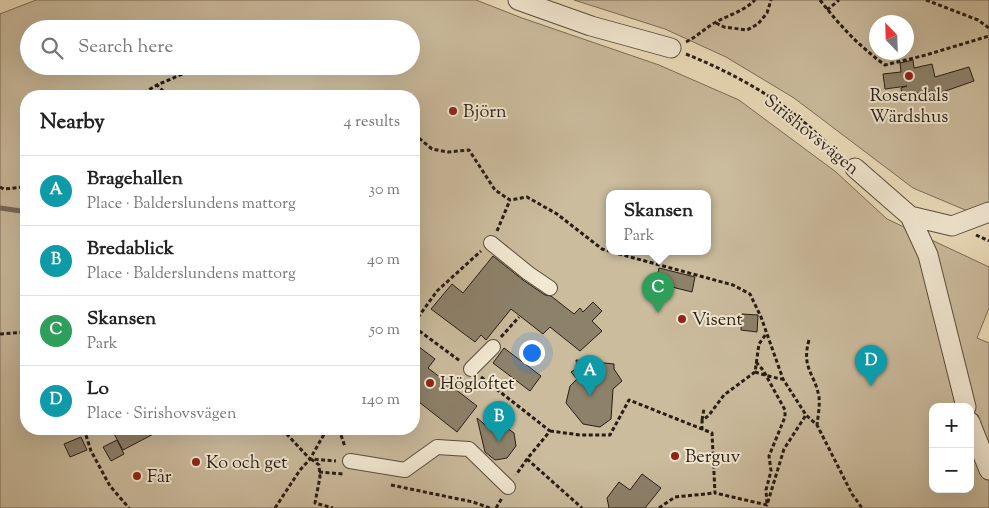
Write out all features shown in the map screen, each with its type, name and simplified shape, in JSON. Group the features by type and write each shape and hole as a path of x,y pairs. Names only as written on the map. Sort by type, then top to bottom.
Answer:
{"street":[{"path":"518,0 590,26 671,48"},
{"name":"Sirishovsvägen","path":"855,168 910,216 928,255 965,403"},
{"path":"910,216 952,226 989,212"},
{"path":"491,243 550,288"},
{"path":"471,369 492,347"},
{"path":"974,432 989,470"},
{"path":"350,461 404,470 436,447 468,449 508,487"}],"path":[{"path":"671,48 698,36 715,22 737,12 755,0"},
{"path":"715,22 724,27 747,30 758,24 767,13 771,0"},
{"path":"820,0 838,25 866,51 885,65 989,36"},
{"path":"827,10 839,0"},
{"path":"926,0 978,20 989,28"},
{"name":"Sirishovsvägen","path":"671,48 720,68 791,111 855,168"},
{"path":"149,90 181,75"},
{"path":"157,86 161,90"},
{"path":"420,139 432,150 448,152 469,150 495,190 510,200 526,197 557,214 602,249 606,250"},
{"path":"0,187 4,189 20,187"},
{"path":"420,311 437,291 491,243 510,200"},
{"path":"624,255 733,285 750,294 783,379 806,415 817,425 852,494 862,508"},
{"path":"492,347 519,317"},
{"path":"420,330 550,432 610,435 629,400 712,434 715,493"},
{"path":"0,334 20,332"},
{"path":"702,421 710,415 724,395 755,372 759,344 767,334"},
{"path":"809,340 806,351 807,364 819,397 817,425"},
{"path":"756,362 763,370 785,410 785,417 769,456 771,471 766,490 767,506"},
{"path":"755,372 783,379"},
{"path":"702,430 704,409"},
{"path":"767,506 784,449 806,415"},
{"path":"496,508 527,458 550,432"},
{"path":"86,435 91,451 110,486 129,508"},
{"path":"288,435 310,459 319,464 315,503 333,508"},
{"path":"275,508 300,470 310,459 324,435"},
{"path":"310,459 350,461 341,435"},
{"path":"527,458 582,508"},
{"path":"319,472 348,476"},
{"path":"390,484 473,502 490,508"},
{"path":"658,508 675,497 715,493 767,506"}],"shaded area":[{"path":"36,0 476,0 522,18 659,65 739,100 836,172 887,219 989,267 989,308 977,338 989,343 989,508 0,508 0,14"},
{"path":"574,0 989,0 989,220 913,188 794,98 726,57 665,29"}],"building":[{"name":"Rosendals Wärdshus","path":"913,60 914,68 932,64 935,77 969,67 974,81 934,95 933,91 902,95 901,88 907,86 885,89 883,74 901,72 900,63"},
{"path":"493,256 523,280 545,295 551,296 574,314 580,308 583,312 593,302 602,311 592,321 602,331 580,351 550,327 543,334 511,309 486,340 481,335 475,342 431,309 452,284 463,293"},
{"path":"659,268 695,277 692,292 656,283"},
{"path":"742,314 758,315 757,332 741,330"},
{"name":"Högloftet","path":"420,348 435,359 428,368 477,406 457,432 420,403"},
{"path":"504,348 541,376 530,391 493,363"},
{"path":"576,360 614,364 614,369 622,381 613,389 611,419 600,427 583,424 566,403 570,386 577,379 571,372 577,368"},
{"path":"477,418 489,428 503,425 514,433 516,446 507,458 495,460 485,452"},
{"path":"115,435 152,435 123,450"},
{"path":"81,437 87,450 70,457 64,444"},
{"path":"117,440 124,454 111,461 103,447"},
{"path":"642,474 661,488 645,508 609,508 607,498 619,482 630,490"}],"waterway":[{"path":"0,208 20,211"}],"place":[{"name":"Rosendals Wärdshus","path":"909,76"},
{"name":"Björn","path":"453,111"},
{"name":"Skansen","path":"658,313"},
{"name":"Visent","path":"682,319"},
{"name":"Högloftet","path":"430,383"},
{"name":"Lo","path":"871,386"},
{"name":"Bragehallen","path":"590,396"},
{"name":"Bredablick","path":"499,442"},
{"name":"Berguv","path":"675,456"},
{"name":"Ko och get","path":"196,462"},
{"name":"Får","path":"137,476"}]}
